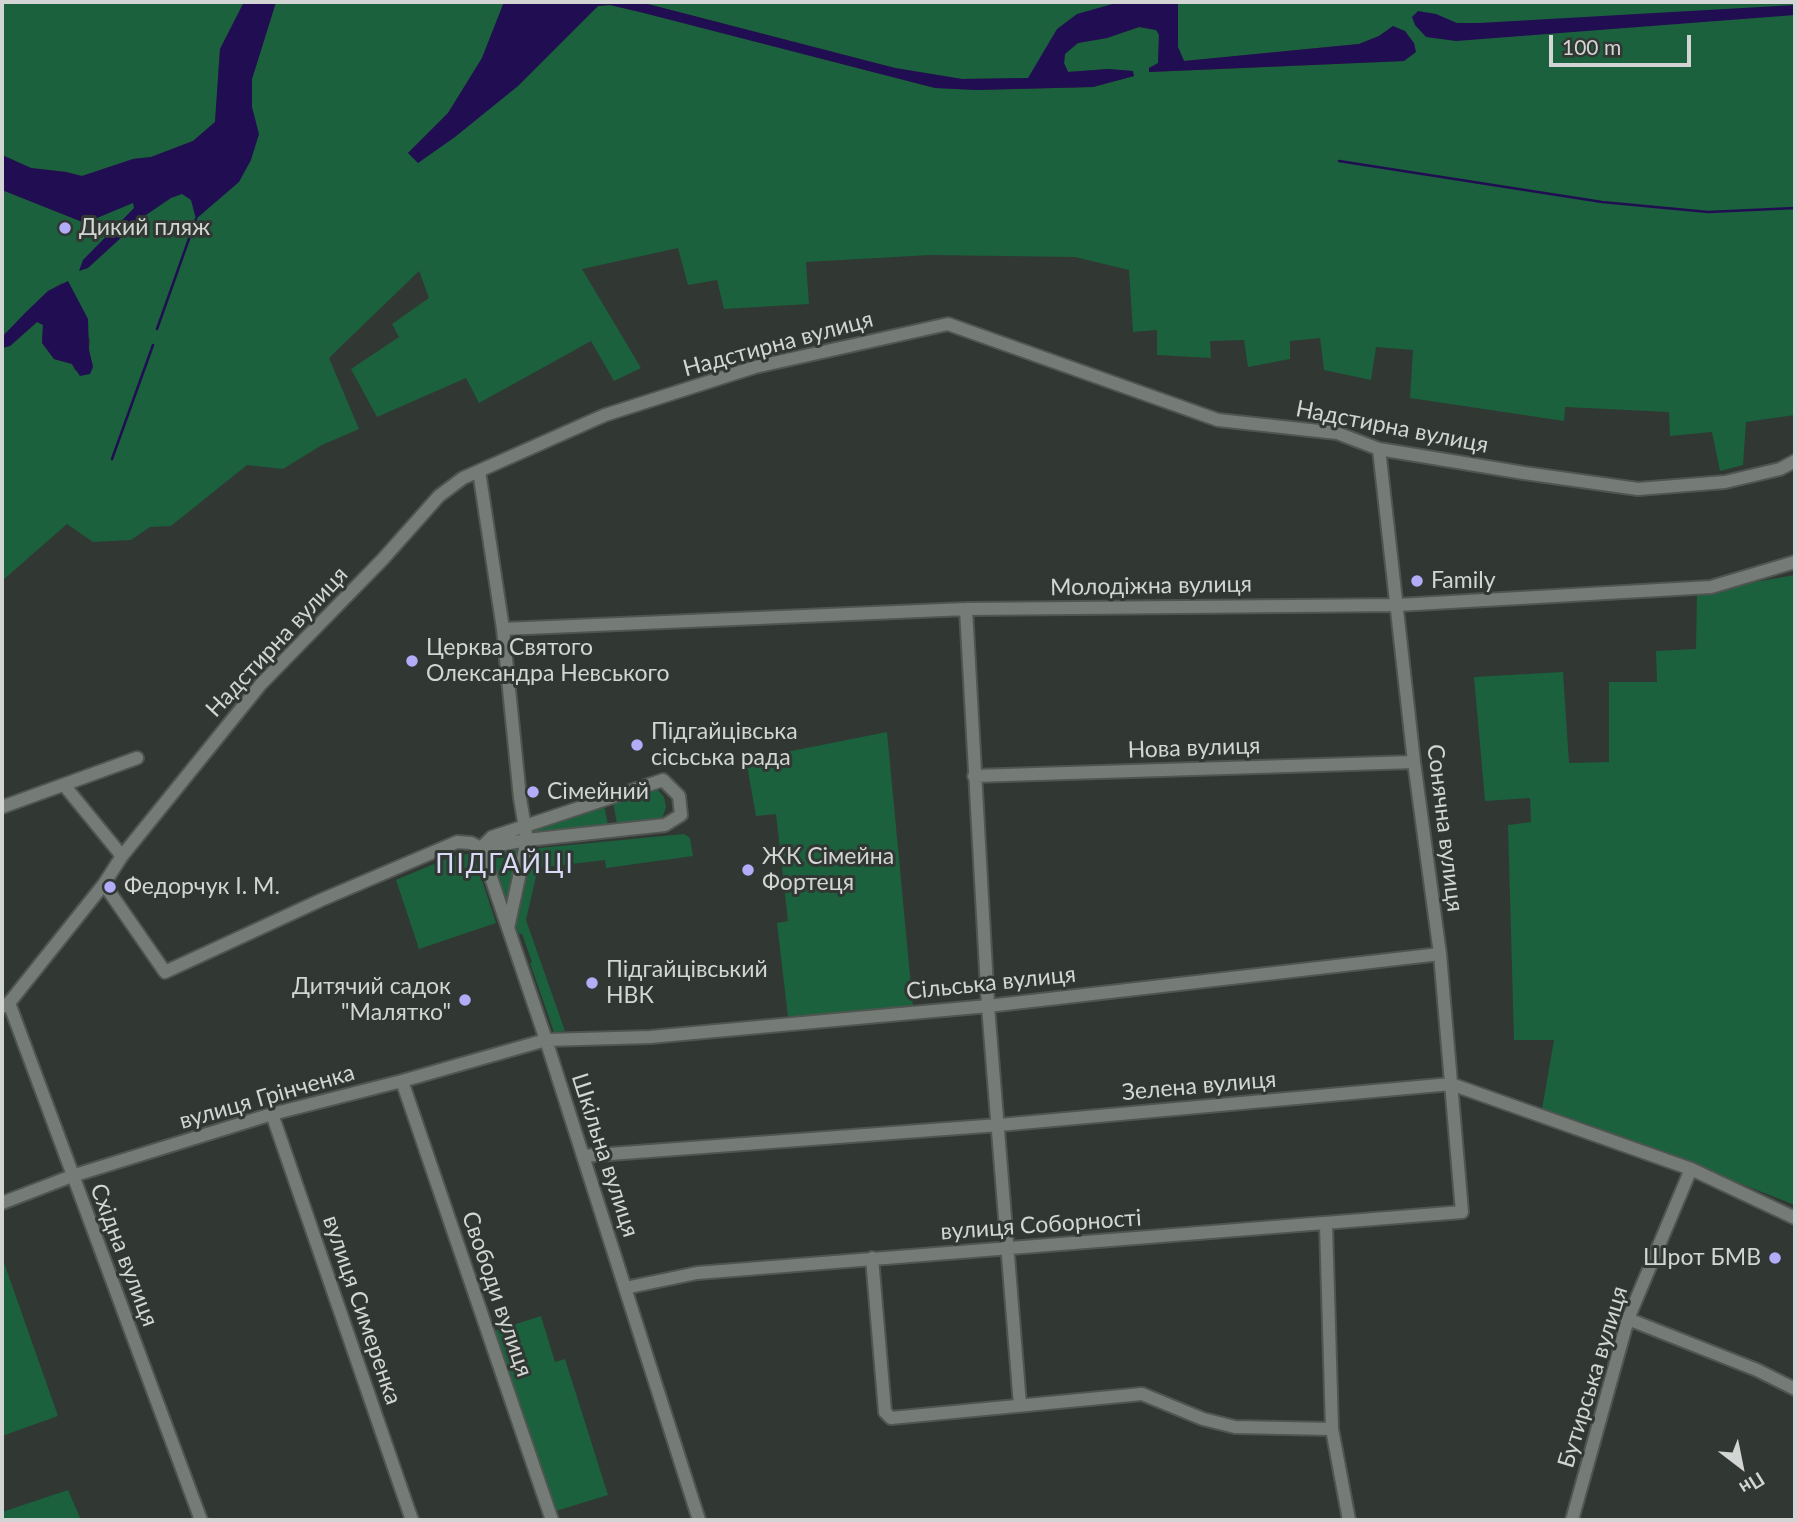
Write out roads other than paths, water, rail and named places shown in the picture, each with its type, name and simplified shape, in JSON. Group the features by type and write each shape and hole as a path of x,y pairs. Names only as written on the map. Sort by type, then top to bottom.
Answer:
{"street":[{"name":"Надстирна вулиця","path":"6,1005 261,684 383,559 439,496 463,478 605,415 755,367 948,324 1218,420 1337,433 1379,449 1638,489 1725,482 1780,469 1795,461"},
{"name":"Сонячна вулиця","path":"1379,449 1414,762 1440,954 1462,1212"},
{"path":"479,471 503,629 527,840 508,928"},
{"name":"Молодіжна вулиця","path":"503,629 966,609 1398,605 1710,587 1795,562"},
{"path":"966,609 988,1006 1020,1405"},
{"path":"2,807 137,758"},
{"name":"Нова вулиця","path":"974,776 1414,762"},
{"path":"104,884 165,972 321,900 457,842 471,843 481,848 527,840 665,825 681,815 679,796 663,780 492,837 481,848"},
{"path":"64,785 122,856"},
{"name":"Шкільна вулиця","path":"481,848 546,1040 699,1520"},
{"name":"Сільська вулиця","path":"546,1040 650,1037 988,1006 1440,954"},
{"name":"Східна вулиця","path":"6,1005 201,1520"},
{"name":"вулиця Грінченка","path":"2,1203 72,1176 272,1114 546,1040"},
{"name":"Свободи вулиця","path":"402,1081 552,1520"},
{"name":"Зелена вулиця","path":"583,1156 999,1125 1451,1084 1691,1169 1795,1218"},
{"name":"вулиця Симеренка","path":"272,1114 412,1520"},
{"name":"Бутирська вулиця","path":"1572,1520 1628,1319 1691,1169"},
{"name":"вулиця Соборності","path":"625,1288 697,1273 1462,1212"},
{"path":"1326,1224 1332,1429 1349,1520"},
{"path":"872,1258 885,1412 891,1418 1142,1394 1203,1419 1235,1427 1332,1429"},
{"path":"1628,1319 1757,1370 1795,1389"}],"waterway":[{"path":"1339,161 1602,202 1708,212 1795,208"},
{"path":"157,329 196,219"},
{"path":"112,459 153,345"}],"place":[{"name":"Дикий пляж","path":"65,228"},
{"name":"Family","path":"1417,581"},
{"name":"Церква Святого Олександра Невського","path":"412,661"},
{"name":"Підгайцівська сісьська рада","path":"637,745"},
{"name":"Сімейний","path":"533,792"},
{"name":"ЖК Сімейна Фортеця","path":"748,870"},
{"name":"Федорчук І. М.","path":"110,887"},
{"name":"Підгайцівський НВК","path":"592,983"},
{"name":"Дитячий садок \"Малятко\"","path":"465,1000"},
{"name":"Шрот БМВ","path":"1775,1258"}],"district":[{"name":"ПІДГАЙЦІ","path":"505,865"}]}
